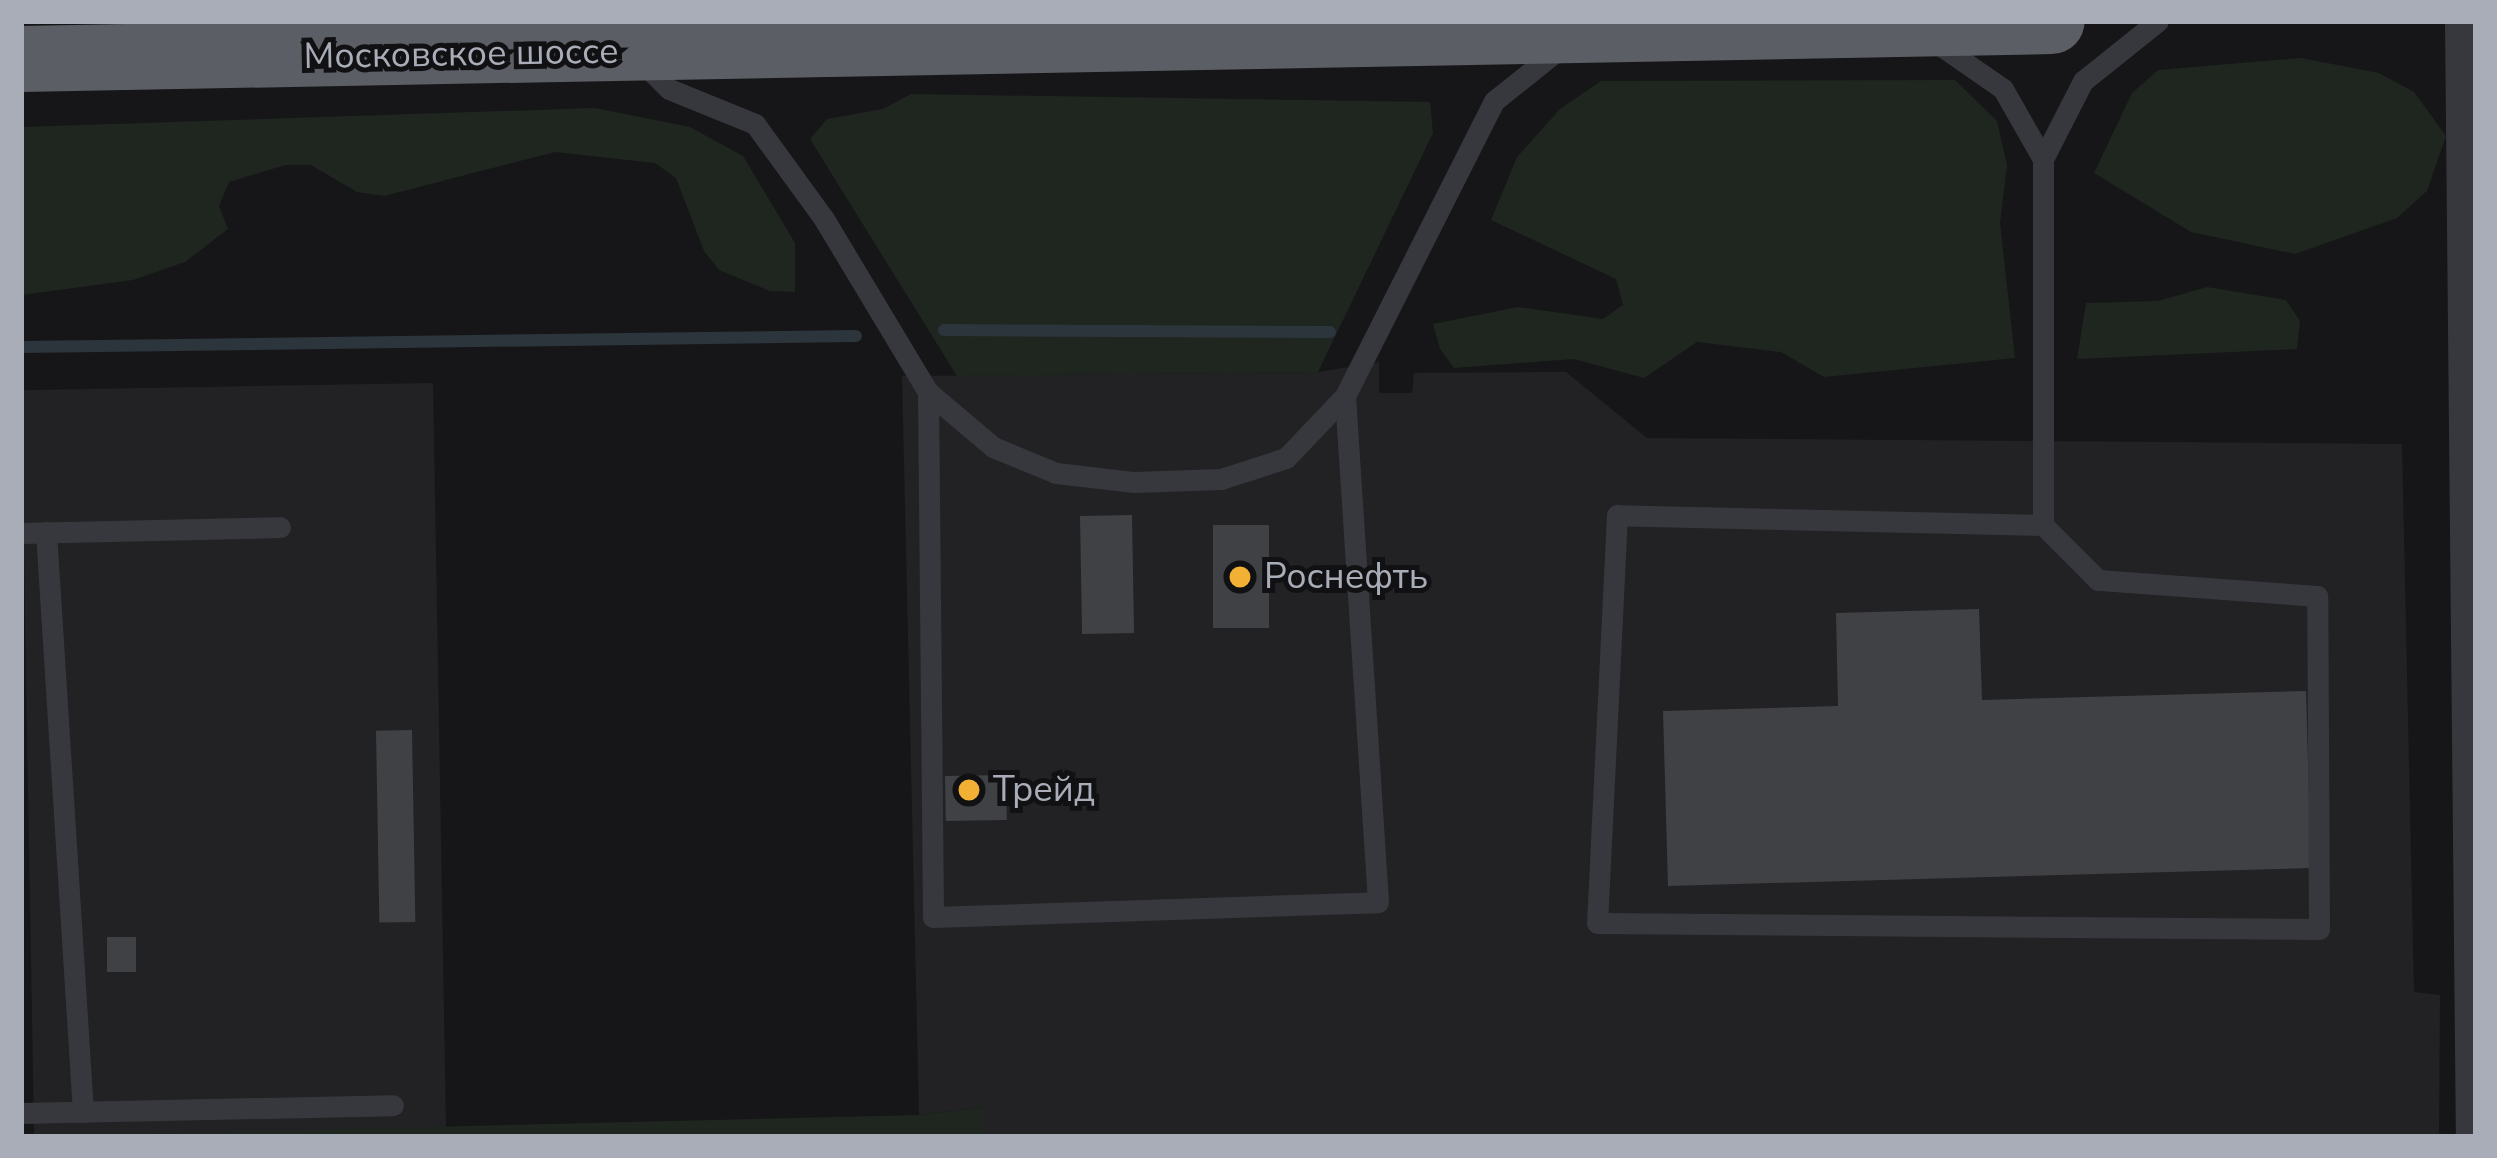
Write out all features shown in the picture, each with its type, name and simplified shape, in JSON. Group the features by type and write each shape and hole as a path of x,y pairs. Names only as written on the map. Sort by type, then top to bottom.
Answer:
{"highway":[{"name":"Московское шоссе","path":"21,59 633,53 2052,21"}],"street":[{"path":"2464,21 2476,1137"}],"lane":[{"path":"2043,525 1617,515 1598,923 2319,929 2317,596 2098,580 2043,525 2043,159 2083,81 2158,21"},
{"path":"1903,22 2003,89 2043,159"},
{"path":"633,53 669,89 755,124 824,219 928,392 993,447 1056,473 1134,482 1221,479 1286,458 1345,396 1494,100 1585,28"},
{"path":"928,392 934,917 1378,902 1345,396"},
{"path":"21,532 280,527"},
{"path":"46,532 83,1112"},
{"path":"21,1113 393,1105"}],"shaded area":[{"path":"2301,58 2379,73 2414,92 2446,136 2427,191 2397,218 2295,254 2191,232 2094,173 2132,93 2158,70"},
{"path":"1955,80 1997,121 2007,165 2000,223 2015,358 1824,377 1781,352 1697,342 1644,378 1574,359 1454,368 1440,349 1433,324 1518,307 1603,319 1623,305 1616,279 1491,220 1517,157 1560,109 1601,81"},
{"path":"911,94 1430,102 1433,133 1318,372 957,376 810,139 827,119 883,109"},
{"path":"595,108 690,127 743,156 795,243 795,292 770,291 719,270 704,251 676,178 655,163 555,152 384,196 357,192 311,165 285,165 229,182 219,206 228,229 185,262 133,280 21,295 21,127"},
{"path":"2207,287 2286,300 2300,321 2297,349 2077,359 2086,303 2158,301"},
{"path":"1379,362 1379,393 1412,393 1414,373 1566,372 1647,438 2402,444 2414,992 2440,995 2439,1137 983,1137 982,1107 919,1115 902,376 1318,372"},
{"path":"433,383 446,1129 34,1136 21,390"},
{"path":"983,1107 983,1137 23,1137 919,1115"}],"building":[{"path":"1132,515 1134,633 1082,634 1080,516"},
{"name":"Роснефть","path":"1213,525 1269,525 1269,628 1213,628"},
{"path":"1979,609 1982,700 2306,691 2311,868 1668,886 1663,711 1838,706 1836,613"},
{"path":"412,730 415,922 379,923 376,731"},
{"path":"1006,775 1007,820 946,821 945,776"},
{"path":"107,937 136,937 136,972 107,972"}],"waterway":[{"path":"944,330 1330,332"},
{"path":"21,347 856,336"}],"place":[{"name":"Роснефть","path":"1240,577"},
{"name":"Трейд","path":"969,790"}]}
